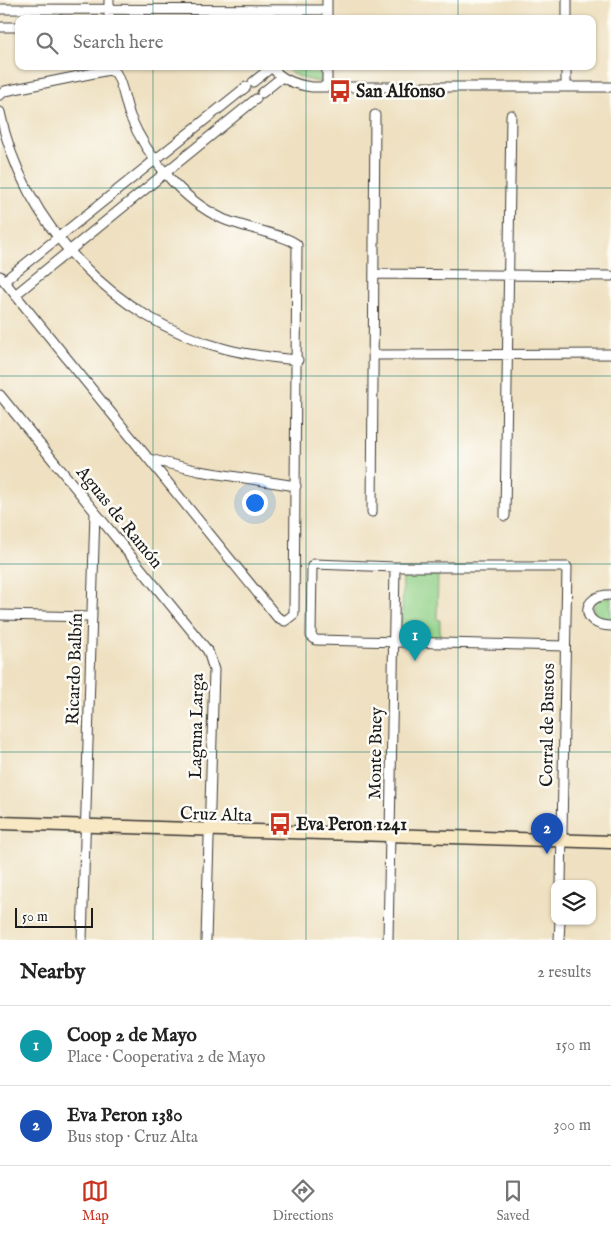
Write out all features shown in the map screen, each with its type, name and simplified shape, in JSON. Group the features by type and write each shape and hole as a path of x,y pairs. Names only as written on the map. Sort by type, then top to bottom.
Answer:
{"main road":[{"name":"Cruz Alta","path":"0,823 209,831 611,842"}],"street":[{"path":"0,9 109,9 327,14 327,0"},
{"path":"567,0 567,15"},
{"path":"0,27 15,27"},
{"path":"0,95 5,91 112,71 118,76 134,124 155,160 165,172 200,204 222,218 249,229 289,239 297,245 298,360 294,614 285,621 278,617 2,278 58,238 155,160 268,70"},
{"path":"275,70 282,77 300,85 327,87 611,87"},
{"path":"327,70 327,87"},
{"path":"566,70 566,86"},
{"path":"16,295 282,77"},
{"path":"0,112 13,156 39,210 69,252 114,293 156,321 179,332 226,349 298,360"},
{"path":"372,512 375,115"},
{"path":"505,516 511,115"},
{"path":"374,274 611,276"},
{"path":"373,355 611,354"},
{"name":"Aguas de Ramón","path":"0,395 208,651 213,662"},
{"path":"149,459 199,471 296,486"},
{"name":"Ricardo Balbín","path":"82,940 95,512"},
{"path":"395,567 314,564 312,566 311,636 316,640 565,646"},
{"name":"Corral de Bustos","path":"395,567 567,567 561,880"},
{"name":"Monte Buey","path":"388,940 395,567"},
{"path":"611,595 601,595 594,598 588,610 589,618 594,623 600,626 611,626"},
{"path":"0,615 92,618"},
{"name":"Laguna Larga","path":"206,940 213,662"},
{"path":"560,925 560,940"}],"green space":[{"path":"287,70 321,70 321,82 306,79"},
{"path":"403,575 438,575 437,619 440,620 440,638 408,637 399,632 398,619 402,619"},
{"path":"611,597 611,622 598,619 594,610 595,603 597,600"}],"place":[{"name":"San Alfonso","path":"340,91"},
{"name":"Coop 2 de Mayo","path":"415,661"},
{"name":"Eva Peron 1241","path":"280,824"},
{"name":"Eva Peron 1380","path":"547,854"}]}
